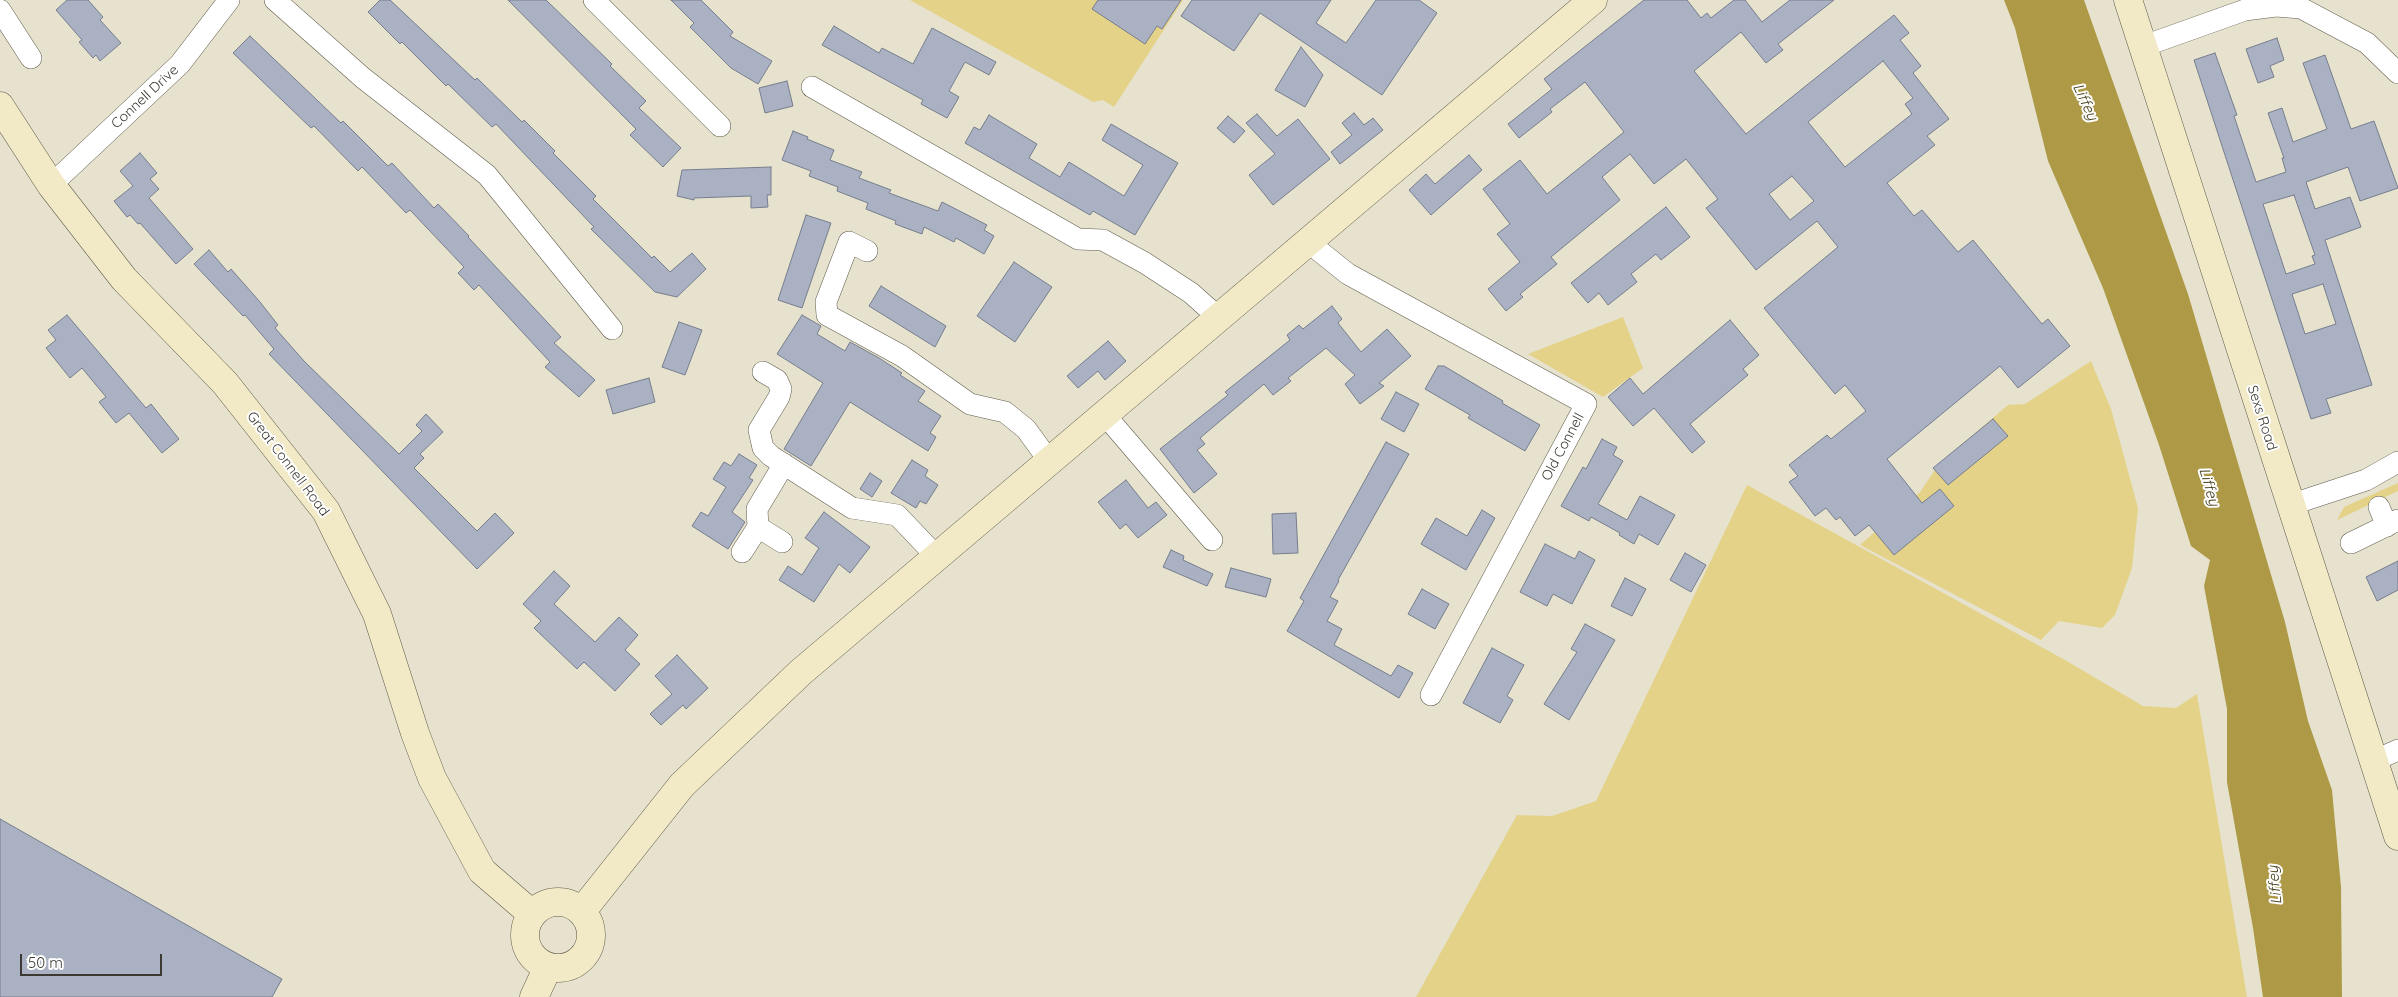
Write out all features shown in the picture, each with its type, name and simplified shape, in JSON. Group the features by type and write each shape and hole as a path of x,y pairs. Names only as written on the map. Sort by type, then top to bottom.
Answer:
{"street":[{"name":"Connell Drive","path":"52,185 180,64 229,0"},
{"path":"275,0 363,78 487,175 612,329"},
{"path":"594,0 720,126"},
{"path":"582,912 682,785 801,672 1593,0"},
{"name":"Sexs Road","path":"2128,0 2398,836"},
{"path":"2144,46 2245,10 2276,6 2301,8 2367,43 2398,74"},
{"path":"0,10 31,58"},
{"path":"812,87 1078,239 1102,240 1145,262 1191,293 1219,318"},
{"name":"Great Connell Road","path":"0,106 52,185 124,279 225,383 326,511 377,614 432,778 482,871 532,914"},
{"path":"867,251 849,242 826,302 827,315 902,356 970,404 1005,412 1026,429 1050,462"},
{"name":"Old Connell","path":"1308,242 1348,274 1586,404 1431,694"},
{"path":"763,372 777,380 780,389 779,396 759,430 763,448 784,464 852,508 898,515 937,557"},
{"path":"1105,415 1212,540"},
{"path":"2290,505 2366,480 2398,462"},
{"path":"742,552 758,527 757,509 784,464"},
{"path":"2351,543 2388,518"},
{"path":"758,527 782,542"},
{"path":"2373,761 2398,750"},
{"path":"552,902 571,904 582,912 590,923 592,936 589,948 581,960 568,967 548,967 532,956 526,946 524,932 532,914 542,906 552,902"},
{"path":"534,997 548,967"}],"shaded area":[{"path":"910,0 1183,0 1114,107 1103,100 1093,102"},
{"path":"1623,317 1643,368 1603,397 1528,354"},
{"path":"2091,361 2111,409 2138,508 2132,568 2115,615 2102,628 2059,621 2041,640 1860,545 1920,492 1939,464 2008,405 2025,404"},
{"path":"2398,483 2398,491 2337,520 2344,507"},
{"path":"1747,485 2065,660 2143,706 2176,708 2197,694 2247,997 1416,997 1517,815 1552,816 1596,801"}],"water":[{"name":"Liffey","path":"2004,0 2084,0 2188,294 2285,622 2308,721 2332,790 2341,887 2342,997 2263,997 2253,928 2227,782 2227,709 2204,586 2210,560 2191,546 2159,445 2103,288 2048,161 2015,28"}],"building":[{"path":"67,0 88,0 103,17 100,20 121,43 100,61 96,55 93,58 79,42 82,40 56,10"},
{"path":"380,0 390,0 475,80 477,78 522,122 524,120 555,151 553,153 596,196 593,199 652,258 654,256 670,272 692,253 706,269 677,297 655,292 591,229 594,227 496,124 492,127 448,84 446,86 402,42 400,44 368,12"},
{"path":"508,0 546,0 612,64 610,66 646,101 639,108 681,148 663,167 630,135 636,129"},
{"path":"671,0 701,0 733,32 730,36 772,61 758,84 731,68 690,27 694,23"},
{"path":"1098,0 1181,0 1162,29 1157,26 1145,44 1092,9"},
{"path":"1192,0 1331,0 1316,23 1346,43 1376,0 1419,0 1437,13 1382,95 1260,13 1234,51 1181,16"},
{"path":"1644,0 1687,0 1701,18 1707,13 1711,18 1734,0 1745,0 1762,22 1790,0 1834,0 1778,44 1783,50 1766,63 1741,32 1694,71 1746,134 1894,15 1909,33 1900,40 1921,66 1913,73 1949,119 1927,136 1935,145 1887,183 1914,216 1922,210 1958,252 1973,240 2042,324 2048,319 2070,346 2018,388 2000,366 1887,459 1922,503 1940,489 1954,506 1894,555 1869,525 1855,536 1840,517 1836,520 1826,508 1815,516 1789,482 1798,476 1789,465 1827,435 1831,439 1866,411 1845,385 1835,394 1764,308 1838,247 1817,221 1756,270 1706,208 1718,199 1686,159 1654,184 1630,154 1602,177 1620,200 1551,257 1557,264 1520,294 1523,297 1506,311 1488,289 1520,262 1497,234 1510,224 1483,189 1520,160 1547,194 1624,132 1585,82 1550,109 1552,112 1519,138 1508,124 1552,89 1544,79","holes":["1883,61 1913,98 1905,104 1912,114 1845,167 1808,122","1792,176 1814,201 1790,220 1769,194"]},
{"path":"834,26 879,53 882,48 913,64 932,28 996,62 989,75 965,62 949,91 959,97 947,118 921,104 923,100 822,45"},
{"path":"250,36 341,123 343,121 388,166 392,163 434,208 438,204 469,236 561,337 554,343 595,380 579,397 545,367 550,362 479,285 474,290 458,273 464,267 410,210 406,213 362,167 358,171 314,126 311,128 233,53"},
{"path":"2277,38 2284,60 2270,66 2274,77 2258,83 2246,49"},
{"path":"1301,47 1323,75 1305,107 1275,90"},
{"path":"2215,53 2237,115 2234,116 2256,182 2286,172 2282,158 2284,158 2268,113 2282,108 2293,142 2327,129 2303,63 2325,55 2351,129 2374,121 2398,188 2360,201 2348,167 2306,182 2315,209 2350,197 2361,227 2325,240 2372,385 2326,399 2331,413 2311,419 2194,60","holes":["2294,195 2315,255 2312,256 2315,264 2286,274 2263,204","2323,284 2336,324 2305,334 2292,294"]},
{"path":"787,81 793,106 765,113 759,88"},
{"path":"1354,113 1364,125 1373,118 1383,130 1340,164 1331,152 1352,135 1342,123"},
{"path":"1257,114 1277,136 1298,119 1330,159 1273,205 1249,175 1275,154 1246,123"},
{"path":"989,115 1037,144 1029,158 1060,177 1069,162 1124,196 1143,165 1102,140 1111,124 1178,163 1135,235 1093,211 1090,215 965,143 974,127 980,130"},
{"path":"1228,116 1245,131 1234,143 1217,128"},
{"path":"793,131 834,150 830,160 862,172 859,178 891,190 889,193 938,211 942,202 987,225 984,230 994,236 984,254 956,238 954,242 924,227 922,234 895,224 896,221 866,209 868,203 837,191 838,187 809,176 811,171 782,160"},
{"path":"140,153 157,173 150,179 159,189 149,198 193,249 176,264 140,223 138,224 130,215 127,217 114,201 133,186 120,171"},
{"path":"1469,155 1482,170 1431,215 1409,190 1426,174 1435,184"},
{"path":"771,167 771,195 767,195 768,207 751,208 751,196 694,198 694,200 677,196 682,170"},
{"path":"1666,207 1690,237 1661,260 1656,254 1631,274 1637,282 1608,305 1599,293 1588,303 1571,283"},
{"path":"806,215 831,223 802,308 778,300"},
{"path":"209,250 228,272 231,269 260,302 278,325 275,328 304,361 399,454 422,431 416,425 426,414 443,432 420,454 424,458 414,468 477,531 495,513 514,533 477,569 269,354 274,349 245,315 243,316 194,264"},
{"path":"1014,262 1052,287 1015,342 977,316"},
{"path":"881,286 946,326 935,347 869,306"},
{"path":"1332,306 1342,319 1338,323 1361,352 1387,329 1411,356 1379,383 1384,386 1360,404 1345,384 1355,375 1326,348 1288,378 1291,381 1273,395 1264,384 1200,438 1205,444 1197,450 1217,474 1194,493 1160,449 1228,395 1225,392 1290,340 1287,335 1299,325 1303,329"},
{"path":"67,315 146,408 151,404 179,439 162,453 129,413 116,423 99,402 106,397 82,368 70,378 46,348 56,340 48,330"},
{"path":"802,315 821,326 817,334 845,351 850,342 902,373 900,375 925,391 918,401 941,416 930,433 936,437 928,451 850,402 811,466 784,449 823,383 777,354"},
{"path":"1730,320 1759,355 1743,369 1748,375 1690,424 1705,442 1692,453 1654,408 1633,426 1608,397 1630,378 1643,394"},
{"path":"679,322 702,330 685,375 662,367"},
{"path":"1108,341 1126,361 1105,380 1098,371 1078,388 1067,376"},
{"path":"1438,366 1444,366 1540,425 1525,451 1468,418 1470,415 1425,389"},
{"path":"649,378 655,402 613,414 606,390"},
{"path":"1396,392 1419,404 1404,432 1381,419"},
{"path":"1993,419 2008,436 1948,485 1933,468"},
{"path":"1602,439 1617,447 1613,455 1623,461 1598,504 1627,520 1640,496 1675,515 1658,545 1639,534 1634,544 1619,535 1620,533 1591,517 1589,521 1561,506 1583,467 1586,469"},
{"path":"1386,442 1409,454 1338,580 1330,597 1338,601 1327,621 1342,629 1334,645 1391,676 1398,665 1413,673 1399,698 1287,631 1304,601 1300,598"},
{"path":"739,454 757,465 749,478 753,480 732,512 745,522 728,549 692,526 701,512 708,516 726,487 713,479 724,462 731,466"},
{"path":"912,460 928,470 925,476 938,485 926,504 920,501 916,508 891,493"},
{"path":"870,473 882,481 872,497 860,489"},
{"path":"1126,480 1148,508 1156,502 1167,515 1138,538 1126,524 1120,529 1098,502"},
{"path":"1482,510 1495,518 1466,570 1421,544 1436,518 1467,536"},
{"path":"824,512 870,547 850,573 839,564 814,602 779,580 788,566 802,575 819,548 805,538"},
{"path":"1296,513 1298,553 1273,554 1272,514"},
{"path":"1545,544 1575,559 1579,551 1595,560 1572,604 1553,594 1547,606 1520,592"},
{"path":"1171,550 1184,556 1183,560 1213,574 1207,586 1163,567"},
{"path":"1685,553 1706,565 1691,592 1670,580"},
{"path":"2398,561 2398,590 2377,601 2366,577"},
{"path":"1231,568 1271,579 1266,597 1225,587"},
{"path":"554,571 570,586 554,604 595,642 619,617 638,635 625,650 640,664 615,691 584,662 577,669 534,628 541,621 523,604"},
{"path":"1625,578 1646,589 1632,616 1611,606"},
{"path":"1422,589 1449,604 1435,629 1408,614"},
{"path":"1585,624 1615,640 1569,720 1544,704 1577,652 1571,649"},
{"path":"1492,648 1524,665 1507,696 1513,700 1500,723 1463,703"},
{"path":"677,655 708,688 686,709 683,705 661,725 650,714 672,694 655,676"},
{"path":"0,819 282,979 272,997 0,997"}]}
